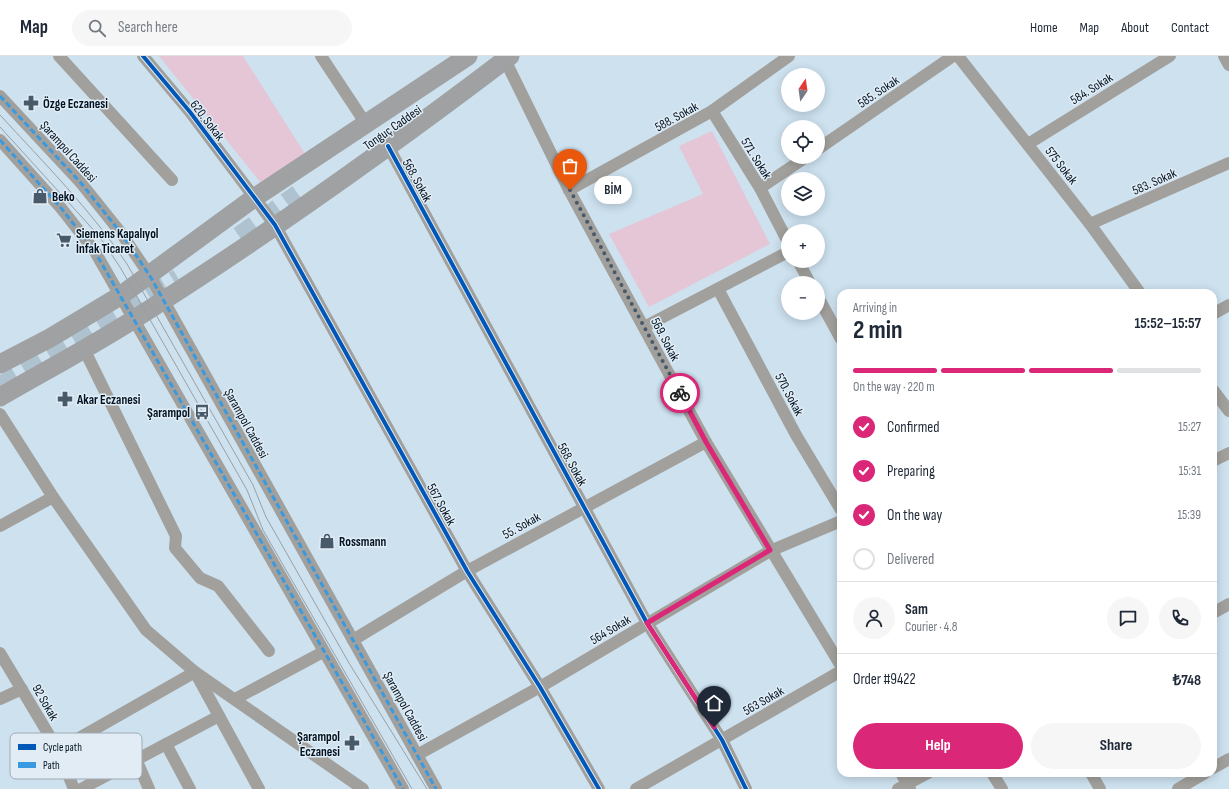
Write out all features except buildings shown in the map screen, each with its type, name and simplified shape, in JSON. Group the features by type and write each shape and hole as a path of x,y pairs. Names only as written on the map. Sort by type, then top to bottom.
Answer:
{"main road":[{"path":"0,364 50,338 120,296 150,276 254,198 468,56"},
{"path":"0,397 134,319 275,225 388,146 493,57"},
{"name":"Tonguç Caddesi","path":"295,191 493,57"},
{"path":"175,274 236,232"}],"street":[{"path":"59,56 172,180"},
{"name":"620. Sokak","path":"143,56 190,112 275,225"},
{"path":"321,56 366,124"},
{"name":"588. Sokak","path":"570,190 712,112 789,56"},
{"name":"585. Sokak","path":"825,143 953,56"},
{"name":"575 Sokak","path":"958,56 1090,224 1137,289"},
{"name":"584. Sokak","path":"1028,144 1170,56"},
{"path":"1224,56 1229,65"},
{"name":"569. Sokak","path":"493,57 570,190 706,442 837,659"},
{"name":"Şarampol Caddesi","path":"0,96 81,183 121,233 150,276 436,789"},
{"name":"571. Sokak","path":"712,112 760,188 781,228"},
{"path":"0,140 61,208 94,250 323,652 403,789"},
{"name":"568. Sokak","path":"388,146 585,506 647,623 722,740 746,789"},
{"path":"760,188 796,164"},
{"name":"583. Sokak","path":"1090,224 1229,164"},
{"name":"567. Sokak","path":"275,225 468,571 540,686 599,789"},
{"path":"644,327 781,256"},
{"name":"570. Sokak","path":"718,289 796,435 837,503"},
{"path":"1217,312 1229,305"},
{"path":"825,310 837,332"},
{"path":"84,349 176,536 175,548 200,578 218,586 269,652"},
{"path":"1217,396 1229,412"},
{"path":"0,414 53,497 146,630 195,672 358,788"},
{"name":"55. Sokak","path":"353,640 468,571 585,506 706,442"},
{"path":"1217,459 1229,453"},
{"path":"0,526 53,497"},
{"name":"564 Sokak","path":"417,756 540,686 770,550 837,523"},
{"path":"1217,611 1229,604"},
{"path":"234,699 323,652"},
{"name":"92 Sokak","path":"0,653 48,733"},
{"path":"195,672 259,789"},
{"path":"88,733 195,672"},
{"name":"563 Sokak","path":"636,789 837,673"},
{"path":"0,699 22,688"},
{"path":"142,757 219,716"},
{"path":"166,744 190,789"},
{"path":"1217,766 1229,759"},
{"path":"142,772 150,789"},
{"path":"902,777 905,787 921,777"},
{"path":"994,777 1002,789"},
{"path":"1093,777 1100,789"},
{"path":"1178,789 1198,777"},
{"path":"73,788 93,779"}],"shaded area":[{"path":"159,56 243,56 307,157 265,188"},
{"path":"712,131 770,244 649,307 609,234 703,194 679,146"}],"tunnel":[{"path":"239,236 298,194"},
{"path":"0,386 178,278"}],"tram line":[{"path":"0,115 83,206 127,264 253,485 266,517 349,663 427,789"},
{"path":"0,127 99,236 120,267 247,490 263,530 412,789"}],"marked path":[{"path":"0,96 81,183 121,233 150,276 436,789"},
{"path":"0,140 61,208 94,250 403,789"}],"cycle path":[{"path":"143,56 190,112 275,225 467,571 540,687 599,789"},
{"path":"388,146 647,623 722,740 746,789"}],"way so far":[{"path":"570,190 680,393"}],"place":[{"name":"Özge Eczanesi","path":"31,103"},
{"name":"BİM","path":"570,190"},
{"name":"Beko","path":"40,196"},
{"name":"Siemens Kapalıyol İnfak Ticaret","path":"64,240"},
{"name":"Akar Eczanesi","path":"65,399"},
{"name":"Şarampol","path":"202,412"},
{"name":"Rossmann","path":"327,541"},
{"name":"Şarampol Eczanesi","path":"352,743"}],"route":[{"path":"680,393 706,442 770,550 647,623 714,727"}]}
